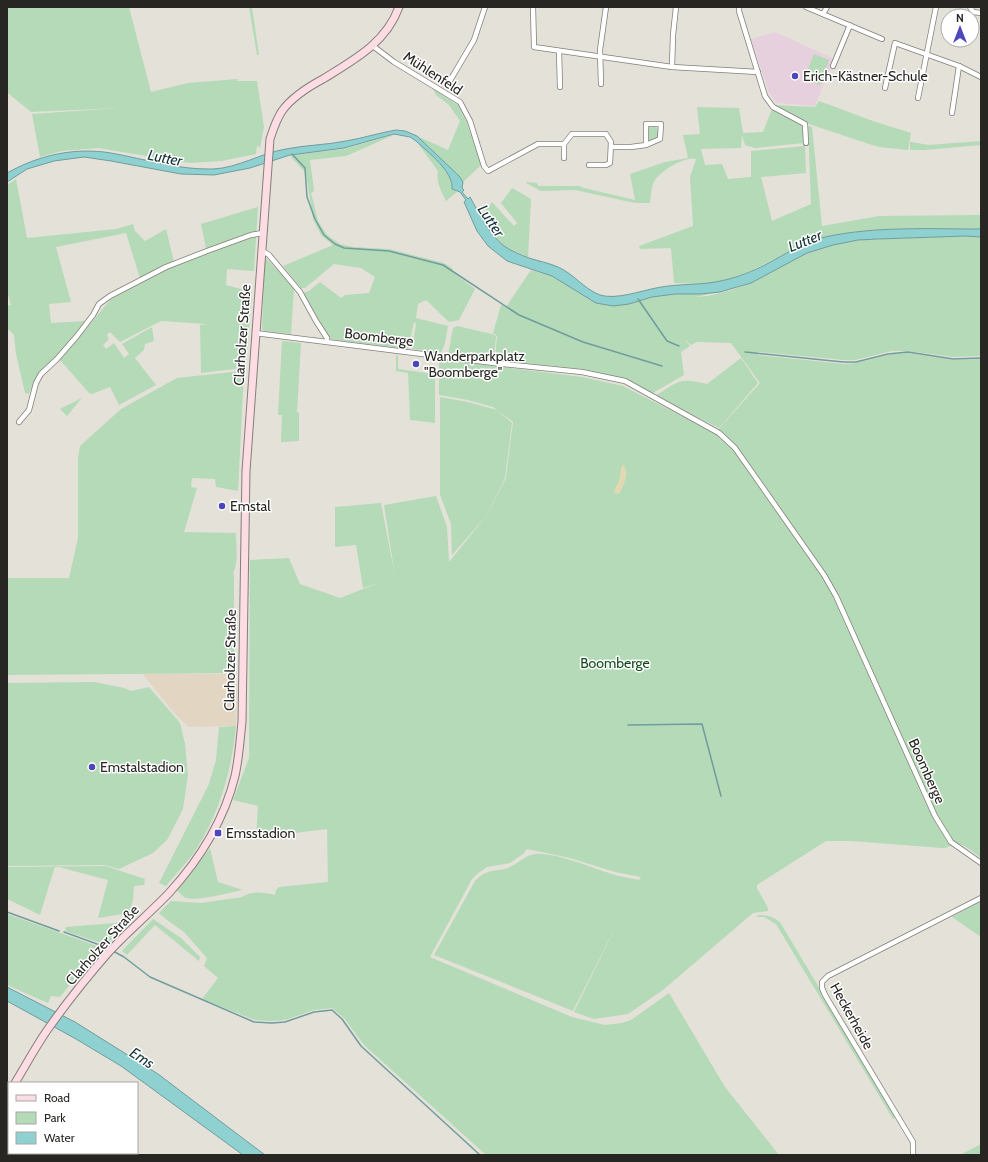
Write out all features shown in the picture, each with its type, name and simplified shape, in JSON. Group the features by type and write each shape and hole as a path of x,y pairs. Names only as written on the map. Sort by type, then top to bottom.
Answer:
{"street":[{"name":"Clarholzer Straße","path":"16,1082 47,1030 108,953 168,894 202,853 225,808 235,776 242,722 246,471 268,150 273,129 278,119 292,101 315,83 350,63 373,46 387,30 396,16 399,7"},
{"name":"Mühlenfeld","path":"448,84 474,40 485,7"},
{"path":"533,7 534,47 672,68 758,72"},
{"path":"600,84 600,56 606,7"},
{"path":"672,68 676,7"},
{"path":"739,7 765,96 774,107 805,124 806,143"},
{"path":"806,7 882,39"},
{"path":"823,14 827,7"},
{"path":"918,98 936,7"},
{"path":"970,7 972,12 981,13"},
{"path":"833,66 850,25"},
{"path":"885,88 894,43 959,66 981,77"},
{"name":"Mühlenfeld","path":"373,46 394,62 460,102 470,121 484,166 488,171 538,144 564,144"},
{"path":"559,51 560,87"},
{"path":"952,113 959,66"},
{"path":"612,147 646,145 660,139 661,124 646,124 646,145"},
{"path":"564,158 564,144 572,134 606,134 612,147 609,164 589,165"},
{"path":"19,422 29,410 36,383 41,374 57,359 77,336 93,315 99,304 110,296 166,267 222,245 262,233"},
{"path":"261,250 269,255 300,292 327,338 327,342"},
{"name":"Boomberge","path":"255,333 494,363 582,372 625,381 719,433 735,448 824,575 836,596 935,816 951,842 981,863"},
{"name":"Heckerheide","path":"913,1155 913,1142 825,995 822,988 822,982 828,976 981,898"}],"shaded area":[{"name":"Erich-Kästner-Schule","path":"775,32 834,59 815,106 777,103 769,93 751,39"},
{"path":"143,674 234,674 237,684 236,726 189,727 174,713"}],"green space":[{"path":"7,7 129,7 151,92 188,83 238,79 237,81 257,81 264,127 260,148 257,145 256,154 222,161 189,163 98,148 62,151 40,157 32,114 119,108 31,112 9,94 7,91"},
{"path":"249,7 252,7 259,55 257,55"},
{"path":"814,54 829,60 820,85 804,79"},
{"path":"433,89 458,105 467,123 481,165 463,182 459,176 417,136 448,150 460,121 449,105 436,95"},
{"path":"819,101 911,133 908,150 879,147 806,123 773,105 815,107"},
{"path":"697,107 739,108 743,133 763,132 772,109 802,124 804,143 755,148 745,145 742,135 741,148 701,149 705,165 722,164 728,179 751,177 751,151 805,146 806,173 761,177 772,221 811,204 808,126 812,127 822,226 879,216 981,215 981,229 882,229 842,234 808,243 751,271 726,280 702,284 674,283 671,248 640,249 639,246 693,226 690,177 696,159 691,158 679,162 666,169 653,184 650,203 635,203 575,190 541,191 526,183 537,183 538,186 579,186 635,200 630,174 665,162 688,158 683,135 700,134"},
{"path":"650,126 656,127 658,130 658,136 656,139 651,141 648,139 648,128"},
{"path":"394,135 346,156 310,160 314,191 311,193 318,221 327,235 340,244 353,247 389,249 444,263 453,269 452,272 475,289 459,320 449,322 426,300 418,304 416,318 448,326 445,343 441,353 412,348 416,324 414,322 408,349 329,338 303,293 309,291 320,282 341,298 345,295 369,293 375,277 361,268 334,264 305,288 301,288 283,266 333,245 321,235 313,219 306,173 291,157 291,155 344,149"},
{"path":"416,141 445,169 452,183 452,189 457,192 446,201 438,182 438,171"},
{"path":"981,141 981,145 910,150 910,142 928,145"},
{"path":"16,179 27,238 116,229 133,224 135,231 145,241 166,229 174,262 140,278 126,233 56,247 71,302 49,304 51,323 86,321 41,373 31,388 29,394 25,393 16,354 14,335 7,328 7,306 11,305 7,291 7,185"},
{"path":"512,188 531,199 528,257 505,247 493,235 484,222 490,214 486,210 492,202 514,226 517,223 501,203"},
{"path":"258,207 254,271 227,269 226,285 252,292 246,366 242,368 201,373 200,325 207,324 161,321 120,342 110,332 107,335 109,339 103,345 106,349 114,343 124,358 129,354 122,344 152,327 154,341 145,344 144,350 135,358 156,385 119,405 110,387 92,394 89,393 60,360 111,299 175,265 207,253 201,224"},
{"name":"Boomberge","path":"966,236 981,237 981,356 953,357 908,351 892,351 855,360 758,352 758,355 844,364 856,363 893,354 908,353 953,360 981,359 981,858 965,846 958,844 942,848 851,841 826,841 757,885 768,911 753,913 663,990 628,1014 594,1019 574,1012 619,920 573,1011 434,955 475,881 483,874 508,868 531,855 553,855 619,876 639,880 641,877 615,872 570,858 527,849 523,854 510,863 487,867 472,879 430,957 572,1017 605,1025 622,1023 631,1020 669,993 725,1087 779,1155 486,1155 364,1045 344,1018 332,1008 314,1010 285,1020 255,1020 202,999 218,978 204,966 207,958 184,932 159,913 171,901 201,903 242,897 250,893 275,895 276,890 279,887 328,882 327,829 256,838 258,806 233,800 249,758 250,560 289,558 300,584 340,598 381,582 363,588 356,545 335,547 335,507 381,503 395,576 384,505 436,496 447,527 449,562 487,515 506,478 513,422 493,407 468,400 439,395 439,359 582,377 623,386 715,433 760,383 731,343 697,342 691,345 684,339 690,346 681,352 684,375 651,394 626,379 582,369 495,360 497,336 493,333 501,305 506,307 531,270 552,276 596,302 629,304 652,297 675,294 720,292 695,297 708,296 732,290 751,283 807,253 833,245 858,240"},
{"path":"265,257 294,288 291,334 264,331 262,329"},
{"path":"457,326 496,336 494,359 448,355 453,328"},
{"path":"282,341 301,343 297,412 299,413 299,441 281,442 282,415 278,415"},
{"path":"396,354 398,356 398,369 434,374 434,370 435,371 435,423 410,420 408,373 396,371"},
{"path":"741,358 758,383 719,428 655,396 680,382 690,381 707,384"},
{"path":"244,372 238,491 216,487 215,479 192,478 191,487 197,488 184,532 236,533 237,559 233,573 234,673 7,675 7,578 69,578 78,538 78,459 80,446 121,409 177,378"},
{"path":"440,397 468,402 497,410 512,423 505,478 487,515 452,555 451,524 440,495"},
{"path":"82,398 67,416 60,409"},
{"name":"Emstalstadion","path":"94,682 124,688 131,691 149,687 180,723 185,744 188,775 183,809 167,840 153,853 119,869 105,865 7,866 7,683"},
{"path":"236,726 224,789 205,834 194,853 166,886 159,883 209,784 216,760 219,727"},
{"path":"210,848 218,882 243,890 196,899 184,897 177,890"},
{"path":"57,866 106,866 145,879 144,885 134,886 133,900 129,913 98,918 108,880"},
{"path":"7,867 55,867 40,915 7,899"},
{"path":"981,901 981,937 952,917"},
{"path":"7,914 100,947 60,997 51,996 48,1003 7,985"},
{"path":"759,915 765,915 780,922 896,1117 893,1119 776,924 764,917 756,917"},
{"path":"130,919 107,945 65,931 66,927 115,923"},
{"path":"153,919 181,938 200,957 199,961 155,925 127,955 122,951"},
{"path":"981,1144 981,1155 960,1155"}],"sand":[{"path":"623,464 626,471 626,478 620,493 617,494 614,492 620,478"}],"water":[{"path":"396,130 405,131 417,136 459,176 463,182 462,188 464,190 462,192 468,199 470,197 489,230 504,246 526,257 551,264 564,270 600,295 620,296 665,286 708,283 730,279 760,267 809,242 844,233 903,229 981,229 981,237 966,236 858,240 833,245 807,253 751,283 720,292 675,294 652,297 629,304 613,306 596,303 552,276 507,261 488,246 477,231 464,202 466,200 460,192 452,189 452,183 445,169 410,137 394,134 344,148 290,155 250,168 214,175 181,174 84,157 54,161 27,169 7,182 7,173 19,167 44,157 71,152 98,151 174,166 213,169 231,166 277,151 352,140"},
{"path":"7,987 75,1022 158,1074 265,1155 243,1155 121,1066 7,1001"}],"waterway":[{"path":"292,154 305,168 307,197 315,219 324,235 335,244 344,248 389,251 443,265 519,315 583,342 662,366"},
{"path":"638,299 667,341 679,346"},
{"path":"745,352 843,362 856,362 888,354 908,352 953,359 981,358"},
{"path":"628,725 702,724 721,796"},
{"path":"7,912 59,931"},
{"path":"64,932 108,948"},
{"path":"113,951 124,957 150,977 254,1022 285,1022 314,1012 332,1010 342,1019 361,1046 480,1155"}],"place":[{"name":"Erich-Kästner-Schule","path":"795,76"},
{"name":"Wanderparkplatz \"Boomberge\"","path":"416,364"},
{"name":"Emstal","path":"222,506"},
{"name":"Emstalstadion","path":"92,767"},
{"name":"Emsstadion","path":"218,833"}],"water label":[{"name":"Lutter","path":"165,158"},
{"name":"Lutter","path":"491,221"},
{"name":"Lutter","path":"805,241"},
{"name":"Ems","path":"142,1058"}]}
